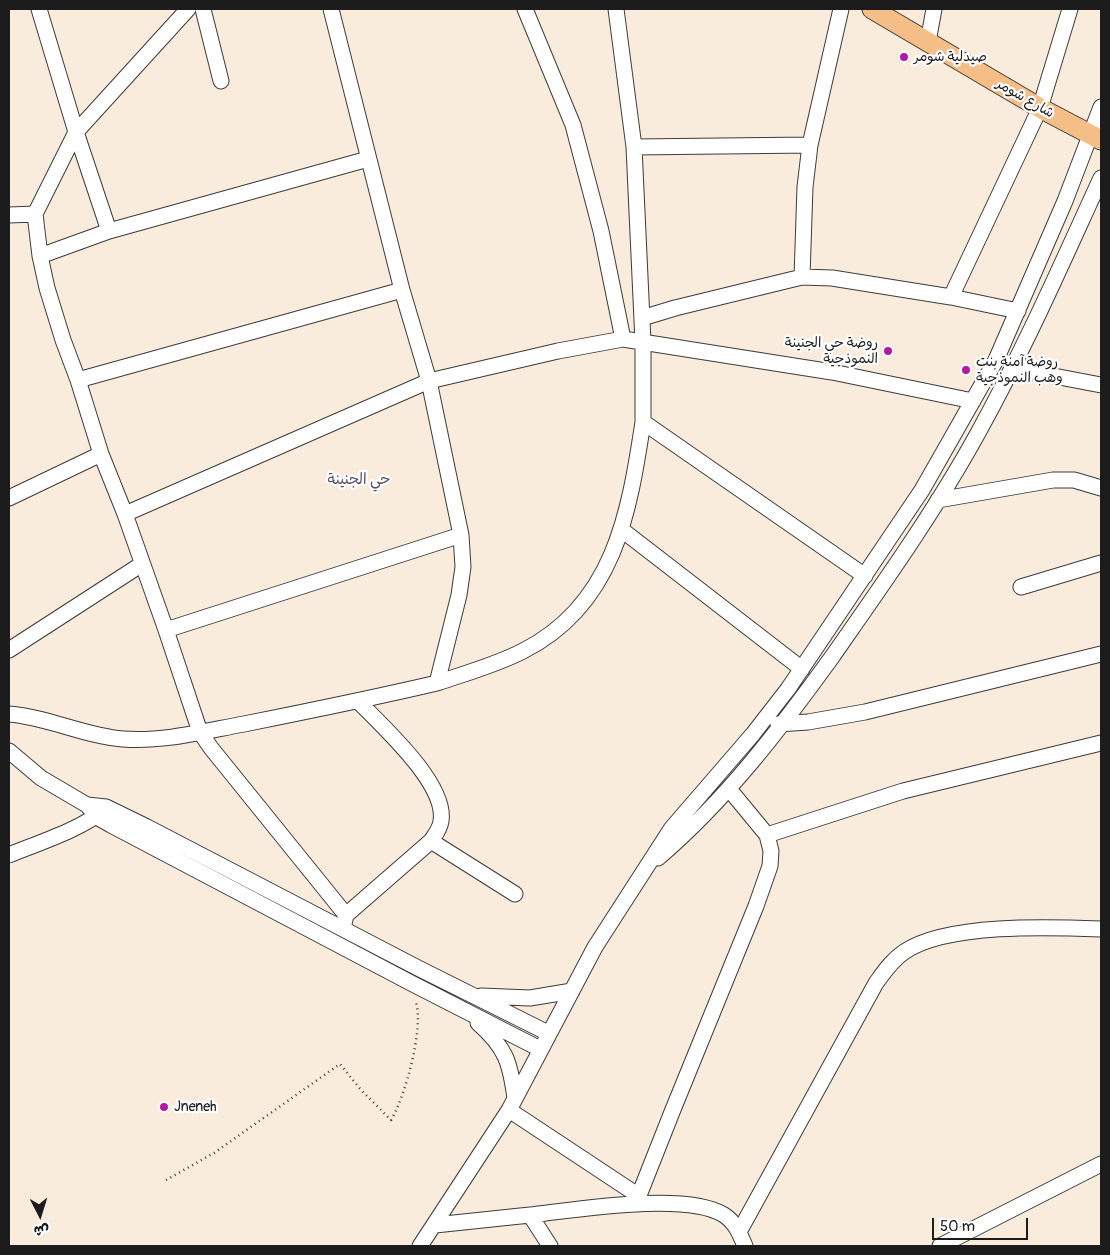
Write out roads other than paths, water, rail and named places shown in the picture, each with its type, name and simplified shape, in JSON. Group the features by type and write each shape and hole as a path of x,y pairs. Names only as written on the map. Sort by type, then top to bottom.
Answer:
{"main road":[{"name":"شارع شومر","path":"872,9 1040,108 1096,137"}],"street":[{"path":"39,9 76,132 109,231"},
{"path":"188,9 76,132 36,214 40,256 54,312 101,454 125,514 200,732 344,922"},
{"path":"203,9 222,81"},
{"path":"331,9 402,290 428,381 461,535 463,552 458,595 437,683"},
{"path":"525,9 573,125 601,231 624,339"},
{"path":"9,714 34,717 93,735 124,739 153,739 200,732 359,702 437,683 503,660 524,650 548,636 572,617 602,576 622,530 635,475 644,422 643,342 634,147 616,9"},
{"path":"802,278 805,195 810,145 841,9"},
{"path":"928,42 934,9"},
{"path":"951,297 1040,108 1070,9"},
{"path":"420,1246 512,1104 595,947 671,829 763,722 802,669 922,490 996,360 1065,201 1096,137 1101,107"},
{"path":"634,147 810,145"},
{"path":"40,256 109,231 368,159"},
{"path":"645,869 680,839 730,789 782,725 848,634 938,500 978,434 1012,368 1101,178"},
{"path":"9,215 36,214"},
{"path":"642,318 802,278 832,278 951,297 1018,311"},
{"path":"78,380 402,290"},
{"path":"125,514 428,381 558,351 624,339 840,374 973,401"},
{"path":"1012,368 1101,385"},
{"path":"644,422 865,576"},
{"path":"9,498 101,454"},
{"path":"938,500 1053,480 1079,481 1101,488"},
{"path":"622,530 802,669"},
{"path":"166,630 461,535"},
{"path":"1021,587 1101,563"},
{"path":"9,650 142,564"},
{"path":"763,722 782,725 865,712 1101,654"},
{"path":"338,944 344,922 431,841 438,830 441,816 436,795 429,780 359,702"},
{"path":"767,836 903,791 1101,743"},
{"path":"9,751 41,778 96,810 338,944 540,1049"},
{"path":"638,1200 756,906 770,866 771,851 767,836 730,789"},
{"path":"9,855 96,810 147,827 344,922 474,996 548,1033"},
{"path":"431,841 515,894"},
{"path":"739,1232 876,983 893,961 904,952 916,946 953,934 1016,928 1101,929"},
{"path":"474,996 530,998 572,991"},
{"path":"462,1009 491,1035 502,1049 509,1064 512,1104 638,1200"},
{"path":"940,1246 1101,1164"},
{"path":"435,1225 530,1215 638,1200 709,1208 723,1214 739,1232 745,1246"},
{"path":"530,1215 550,1246"}],"place":[{"name":"صيدلية شومر","path":"904,57"},
{"name":"روضة حي الجنينة النموذجية","path":"888,351"},
{"name":"روضة آمنة بنت وهب النموذجية","path":"966,370"},
{"name":"Jneneh","path":"164,1107"}],"district":[{"name":"حي الجنينة","path":"359,480"}]}
